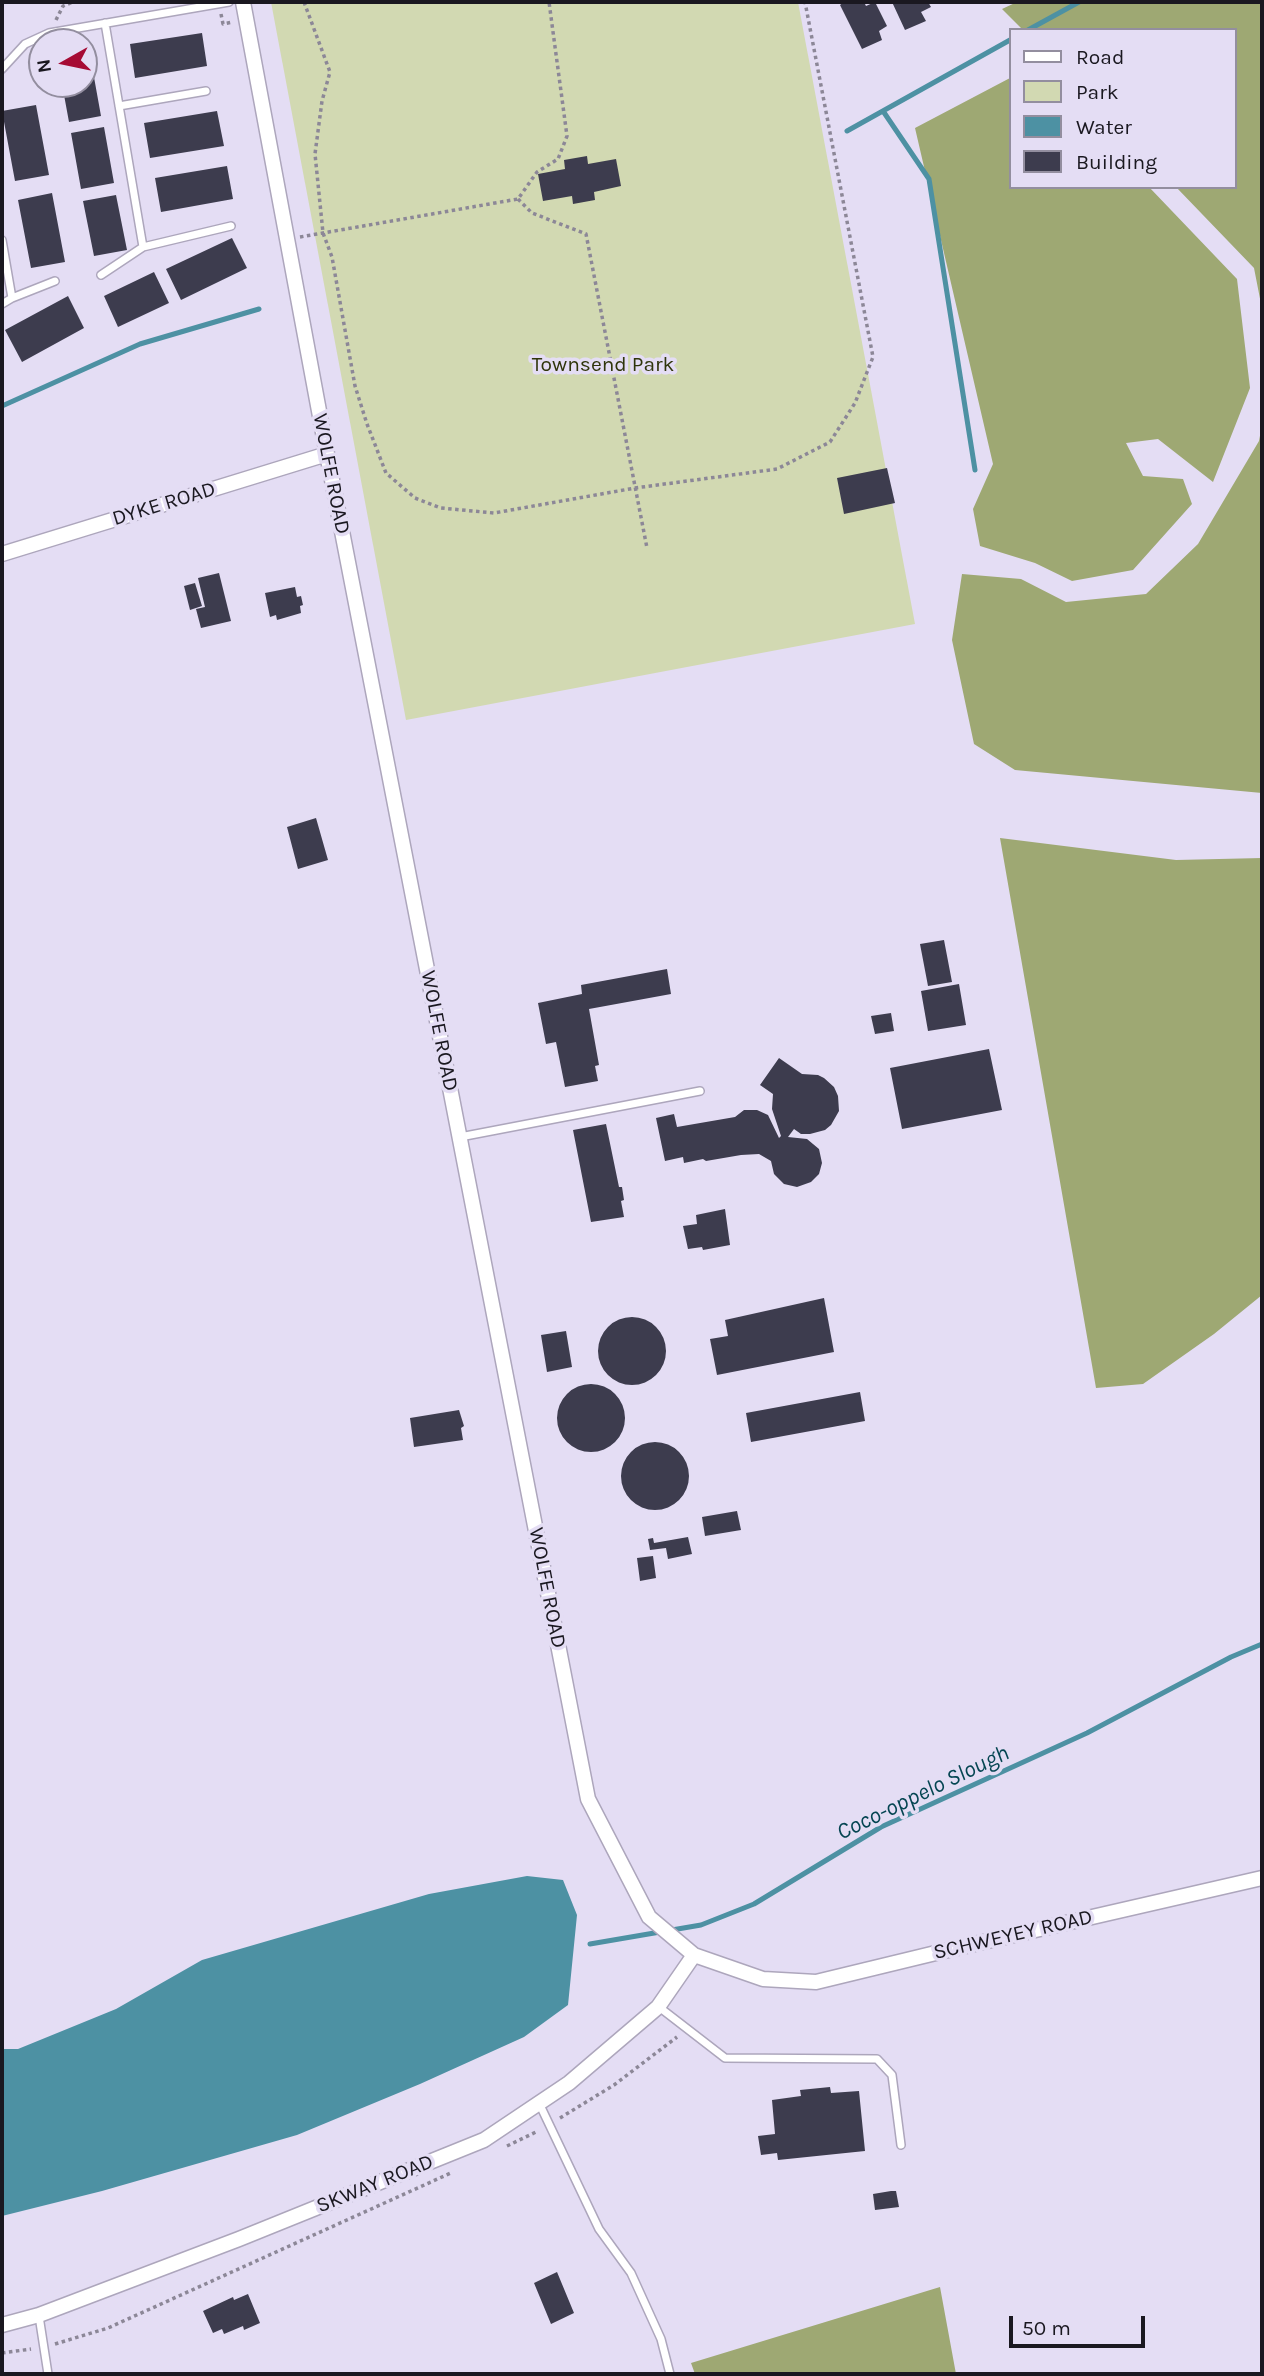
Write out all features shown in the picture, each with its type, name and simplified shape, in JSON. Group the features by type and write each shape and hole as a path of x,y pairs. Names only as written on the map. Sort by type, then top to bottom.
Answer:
{"street":[{"name":"WOLFE ROAD","path":"243,2 327,454 588,1799 649,1917 694,1955 763,1979"},
{"name":"DYKE ROAD","path":"2,554 327,454"},
{"name":"SCHWEYEY ROAD","path":"763,1979 816,1982 1262,1878"},
{"name":"SKWAY ROAD","path":"2,2325 39,2315 239,2239 484,2140 569,2083 658,2007 694,1955"}],"lane":[{"path":"77,28 229,2"},
{"path":"105,23 143,247"},
{"path":"2,69 28,43"},
{"path":"119,106 206,91"},
{"path":"101,275 143,247 231,226"},
{"path":"2,240 12,298"},
{"path":"2,304 55,281"},
{"path":"459,1137 700,1091"},
{"path":"658,2007 725,2058 877,2059 891,2075 901,2145"},
{"path":"539,2103 599,2229 631,2273 661,2339 670,2374"},
{"path":"39,2315 48,2374"}],"path":[{"path":"52,28 63,6 73,2"},
{"path":"303,2 330,72 322,102 316,154 323,233 332,257 355,386 367,424 386,473 415,498 441,508 494,513 635,488 777,469 830,442 855,403 873,357 806,2"},
{"path":"287,239 518,199 537,172 558,159 567,136 549,2"},
{"path":"518,199 532,213 586,234 647,548"}],"green space":[{"name":"Townsend Park","path":"271,2 798,2 915,624 406,720"},
{"path":"1017,2 1262,2 1262,309 1254,268 1178,189 1236,189 1236,28 1021,28 1002,9"},
{"path":"1009,79 1009,189 1151,189 1237,279 1250,388 1213,482 1158,439 1126,443 1143,476 1183,479 1192,504 1133,570 1072,581 1035,563 980,546 973,509 993,464 915,128"},
{"path":"1262,425 1262,793 1015,770 974,744 952,640 962,574 1021,579 1066,602 1146,594 1198,544 1259,441"},
{"path":"1000,838 1176,860 1262,858 1262,1295 1214,1334 1143,1384 1096,1388"},
{"path":"940,2287 956,2374 695,2374 691,2363"}],"water":[{"path":"527,1876 563,1880 577,1915 568,2005 524,2037 297,2135 102,2191 2,2216 2,2049 18,2049 116,2009 202,1960 429,1894"}],"building":[{"path":"844,2 864,2 866,6 875,2 887,26 879,31 882,40 862,49 840,5"},
{"path":"892,2 928,2 931,7 921,12 926,21 905,30"},
{"path":"202,33 207,66 135,78 130,44"},
{"path":"65,98 98,98 101,116 69,122"},
{"path":"36,105 49,175 15,181 2,111"},
{"path":"217,111 224,146 150,158 144,123"},
{"path":"104,127 114,183 81,189 71,133"},
{"path":"587,156 588,164 616,159 621,186 594,192 595,200 573,204 572,196 543,201 538,174 565,169 564,160"},
{"path":"227,166 233,199 161,212 155,178"},
{"path":"52,193 65,262 31,268 18,200"},
{"path":"116,195 127,250 94,256 83,201"},
{"path":"232,238 247,268 181,300 166,269"},
{"path":"154,272 169,303 118,327 104,296"},
{"path":"68,296 84,328 22,362 5,330"},
{"path":"887,468 895,503 844,514 837,478"},
{"path":"219,573 231,621 201,628 196,609 205,607 198,578"},
{"path":"195,583 202,606 190,610 184,586"},
{"path":"295,587 297,597 301,596 301,613 277,620 276,615 270,617 265,593"},
{"path":"316,818 328,860 298,869 287,827"},
{"path":"944,940 952,982 928,986 920,944"},
{"path":"667,969 671,994 589,1009 599,1065 595,1066 598,1081 565,1087 556,1042 546,1044 538,1003 582,994 581,985"},
{"path":"959,984 966,1025 928,1031 921,991"},
{"path":"891,1013 894,1031 875,1034 871,1016"},
{"path":"989,1049 1002,1110 902,1129 890,1068"},
{"path":"779,1058 802,1074 824,1078 834,1087 838,1096 839,1111 825,1130 801,1134 794,1129 788,1137 807,1139 819,1149 822,1163 819,1174 811,1182 797,1187 784,1184 774,1174 771,1161 759,1154 684,1163 683,1157 665,1161 656,1118 674,1114 677,1127 735,1117 744,1110 757,1110 768,1115 779,1138 781,1136 772,1109 773,1094 760,1085"},
{"path":"606,1124 619,1187 622,1187 624,1217 591,1222 573,1130"},
{"path":"725,1209 730,1245 703,1250 702,1247 688,1249 683,1226 697,1224 696,1215"},
{"path":"824,1298 834,1352 717,1375 710,1339 728,1336 725,1320"},
{"path":"639,1317 660,1332 666,1344 664,1364 656,1375 639,1385 625,1385 608,1375 600,1364 598,1344 608,1327 619,1319"},
{"path":"566,1331 572,1367 547,1372 541,1335"},
{"path":"591,1384 604,1386 615,1394 623,1405 623,1431 615,1442 604,1450 591,1452 578,1450 567,1442 559,1431 557,1418 559,1405 567,1394 578,1386"},
{"path":"860,1392 865,1421 751,1442 746,1413"},
{"path":"459,1410 464,1426 461,1428 463,1440 414,1447 410,1418"},
{"path":"662,1442 683,1457 689,1469 687,1489 679,1500 662,1510 648,1510 631,1500 623,1489 621,1469 631,1452 642,1444"},
{"path":"737,1511 741,1530 705,1536 702,1517"},
{"path":"688,1537 692,1554 668,1559 666,1548 650,1550 648,1539 653,1538 654,1543"},
{"path":"653,1556 656,1578 640,1581 637,1558"},
{"path":"830,2087 831,2093 859,2091 865,2151 778,2160 777,2153 761,2155 758,2136 775,2134 772,2100 801,2096 800,2090"},
{"path":"896,2191 899,2207 875,2210 873,2194"},
{"path":"557,2272 574,2313 551,2324 534,2283"},
{"path":"248,2294 260,2323 244,2330 243,2326 224,2334 222,2329 213,2333 203,2311 233,2297 234,2300"}],"waterway":[{"path":"1032,28 1079,2"},
{"path":"847,131 1009,41"},
{"path":"883,111 929,179 975,470"},
{"path":"2,406 140,344 259,309"},
{"name":"Coco-oppelo Slough","path":"590,1944 701,1925 754,1904 881,1827 1087,1733 1231,1657 1262,1644"}]}
